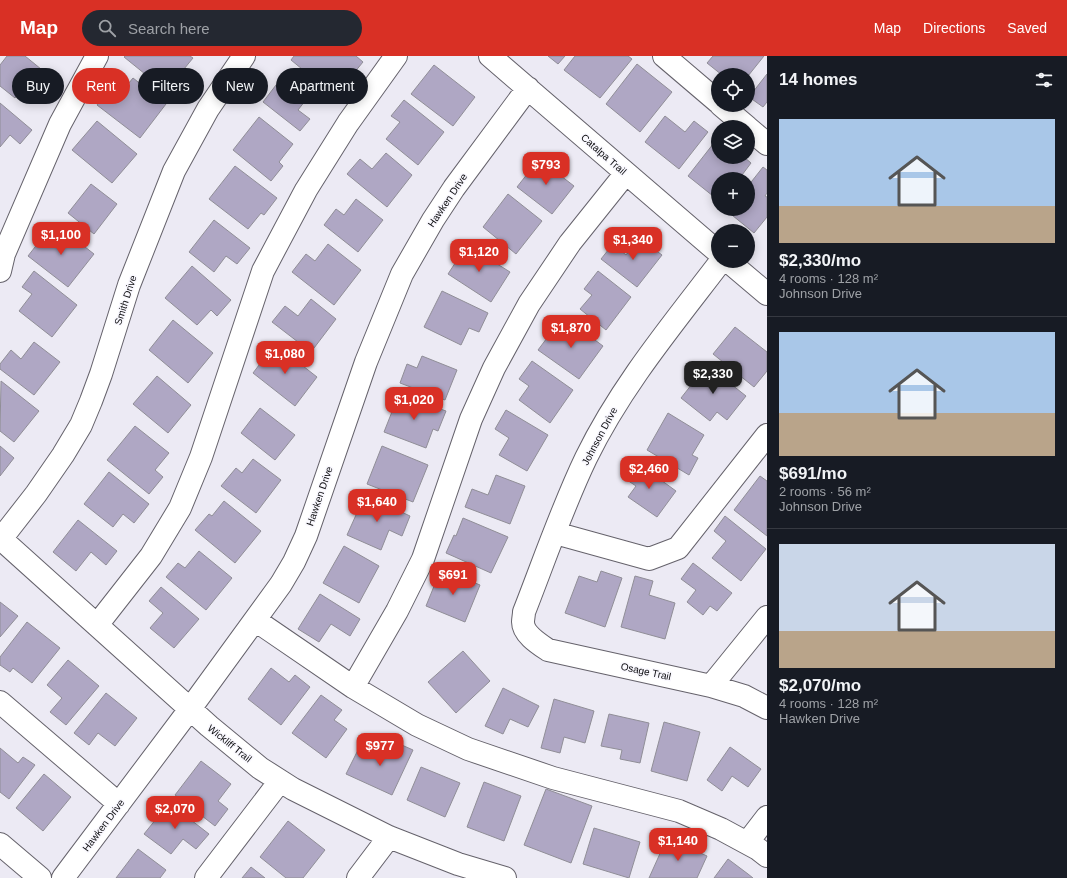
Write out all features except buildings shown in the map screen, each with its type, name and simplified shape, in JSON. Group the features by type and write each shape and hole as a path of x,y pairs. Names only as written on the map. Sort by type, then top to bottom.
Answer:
{"street":[{"path":"0,271 4,254 60,124 97,56"},
{"name":"Smith Drive","path":"1,539 36,494 63,455 81,425 92,401 129,285 174,171 208,110 244,56"},
{"path":"97,625 151,556 180,508 201,457 263,271 306,190 348,123 396,56"},
{"name":"Catalpa Trail","path":"490,56 711,246"},
{"path":"664,56 711,96"},
{"name":"Hawken Drive","path":"63,878 190,709 281,584 306,536 366,362 402,274 433,220 454,188 528,88"},
{"path":"730,112 739,120"},
{"path":"755,133 767,144"},
{"path":"353,687 397,611 423,559 471,419 494,368 529,304 570,243 626,173"},
{"name":"Johnson Drive","path":"528,633 523,623 524,612 586,458 621,396 665,334 716,268"},
{"path":"736,268 767,294"},
{"path":"555,533 649,559 678,548 767,435"},
{"name":"Wickliff Trail","path":"1,539 209,726 260,768 293,789 389,837 491,876"},
{"path":"711,686 767,617"},
{"path":"254,620 353,687 417,725 468,749 553,778 679,811 721,829 758,849 767,856"},
{"name":"Osage Trail","path":"528,633 539,644 548,650 711,686 744,696 767,708"},
{"path":"0,702 119,804"},
{"path":"206,878 280,781"},
{"path":"747,843 767,817"},
{"path":"358,878 389,837"},
{"path":"0,844 40,878"}]}
